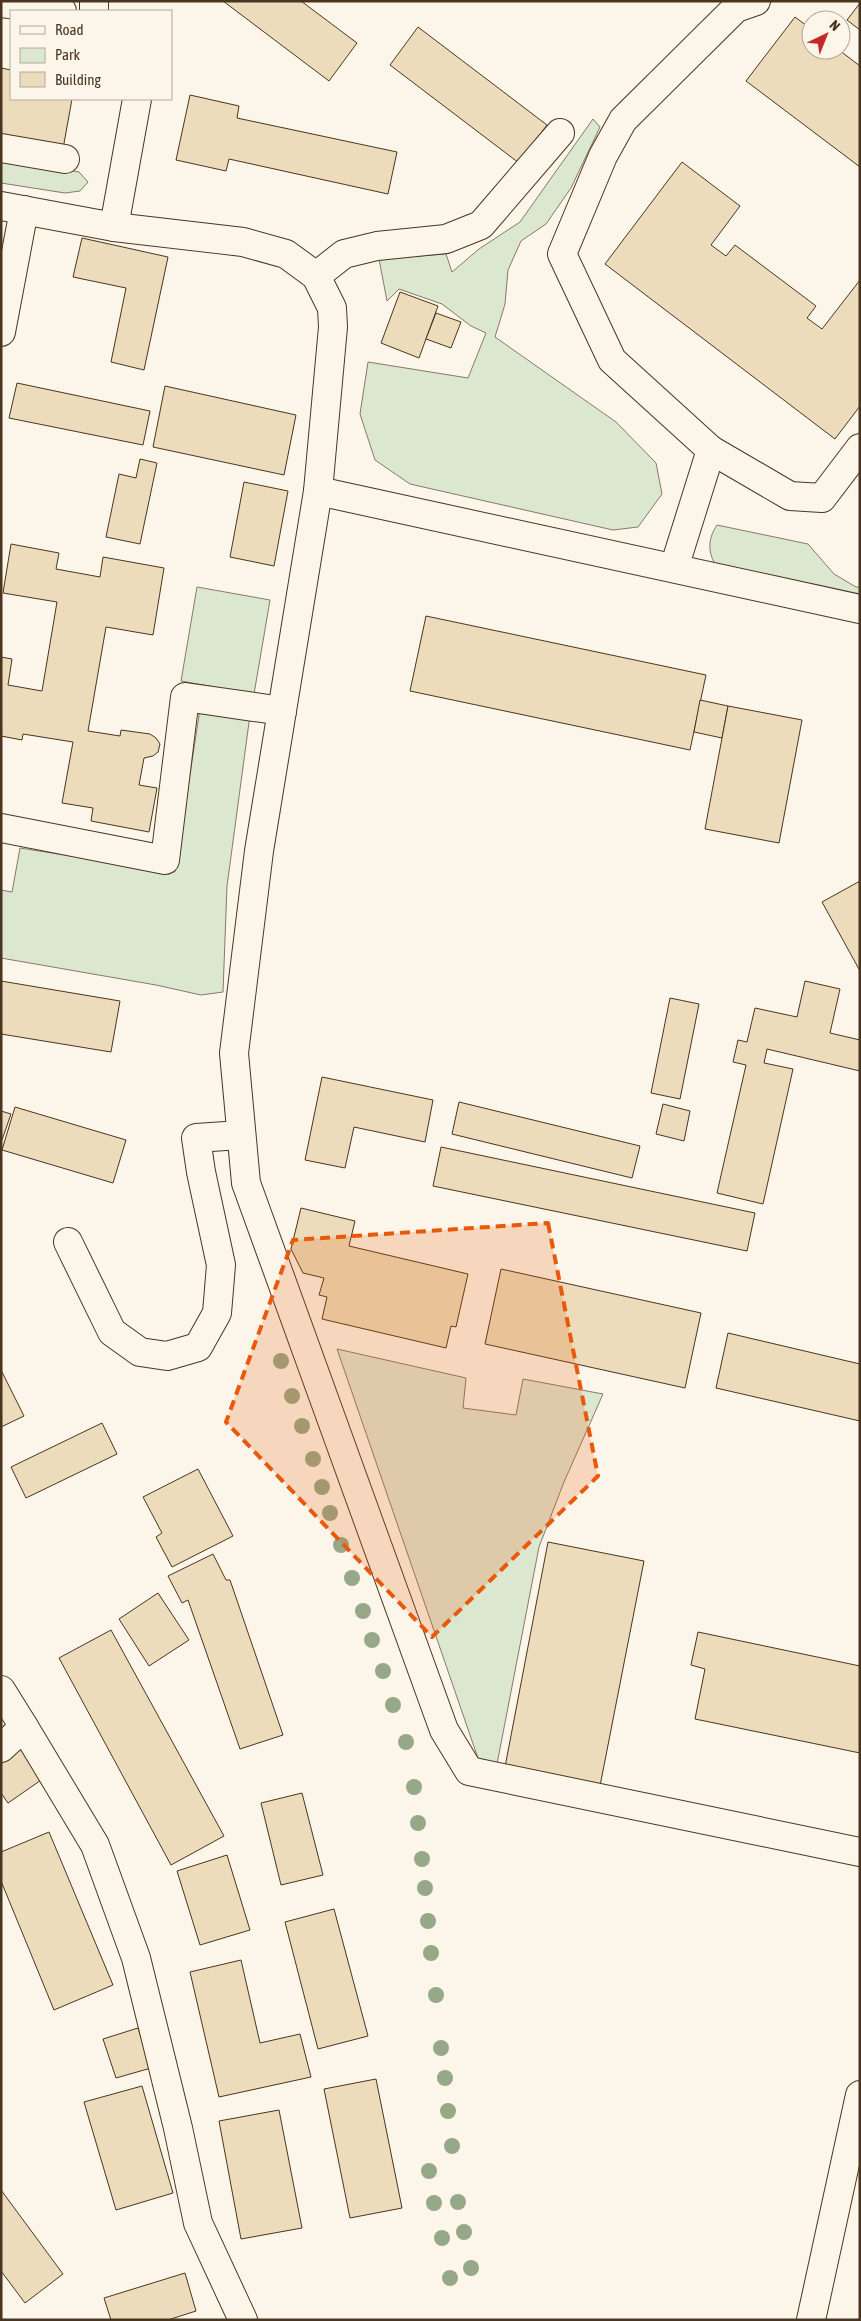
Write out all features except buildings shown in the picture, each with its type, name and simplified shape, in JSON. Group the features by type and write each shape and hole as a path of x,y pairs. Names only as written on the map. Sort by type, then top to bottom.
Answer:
{"street":[{"path":"756,1 736,8 623,120 603,156 562,254 612,360 711,450 790,496 822,498 860,448"},
{"path":"1,3 54,10"},
{"path":"114,227 137,100"},
{"path":"316,276 344,254 377,246 446,239 481,226 560,133"},
{"path":"1,148 65,159"},
{"path":"1,332 13,208 114,227 243,242 286,254 316,276 332,308 318,491 259,852 234,1053 246,1183 444,1730 469,1770 860,1852"},
{"path":"674,568 711,450"},
{"path":"318,491 860,609"},
{"path":"1,828 165,860 185,698 282,711"},
{"path":"68,1242 112,1332 140,1352 167,1356 198,1347 217,1313 221,1265 201,1172 196,1138 241,1136"},
{"path":"1,1690 95,1845 136,1958 178,2128 198,2222 243,2320"},
{"path":"1,1748 24,1727"},
{"path":"811,2320 860,2094"}],"highlighted area":[{"path":"548,1223 598,1476 432,1637 226,1422 293,1240"}],"green space":[{"path":"593,119 600,127 571,188 546,224 521,241 508,270 505,304 495,337 616,422 656,463 662,494 638,527 613,530 410,484 375,460 360,414 368,362 468,378 486,333 471,326 442,304 399,289 387,301 379,259 446,254 452,272 479,249 520,222"},
{"path":"1,157 79,172 88,182 80,191 65,193 1,183"},
{"path":"717,525 808,544 834,574 856,587 860,587 860,595 717,568 710,552 710,541"},
{"path":"197,587 270,600 254,694 181,681"},
{"path":"200,709 250,715 227,886 223,992 201,995 156,985 1,958 1,890 12,892 20,848 175,872"},
{"path":"337,1349 466,1378 463,1408 516,1415 523,1379 603,1394 564,1482 539,1547 497,1764 480,1764"}]}
